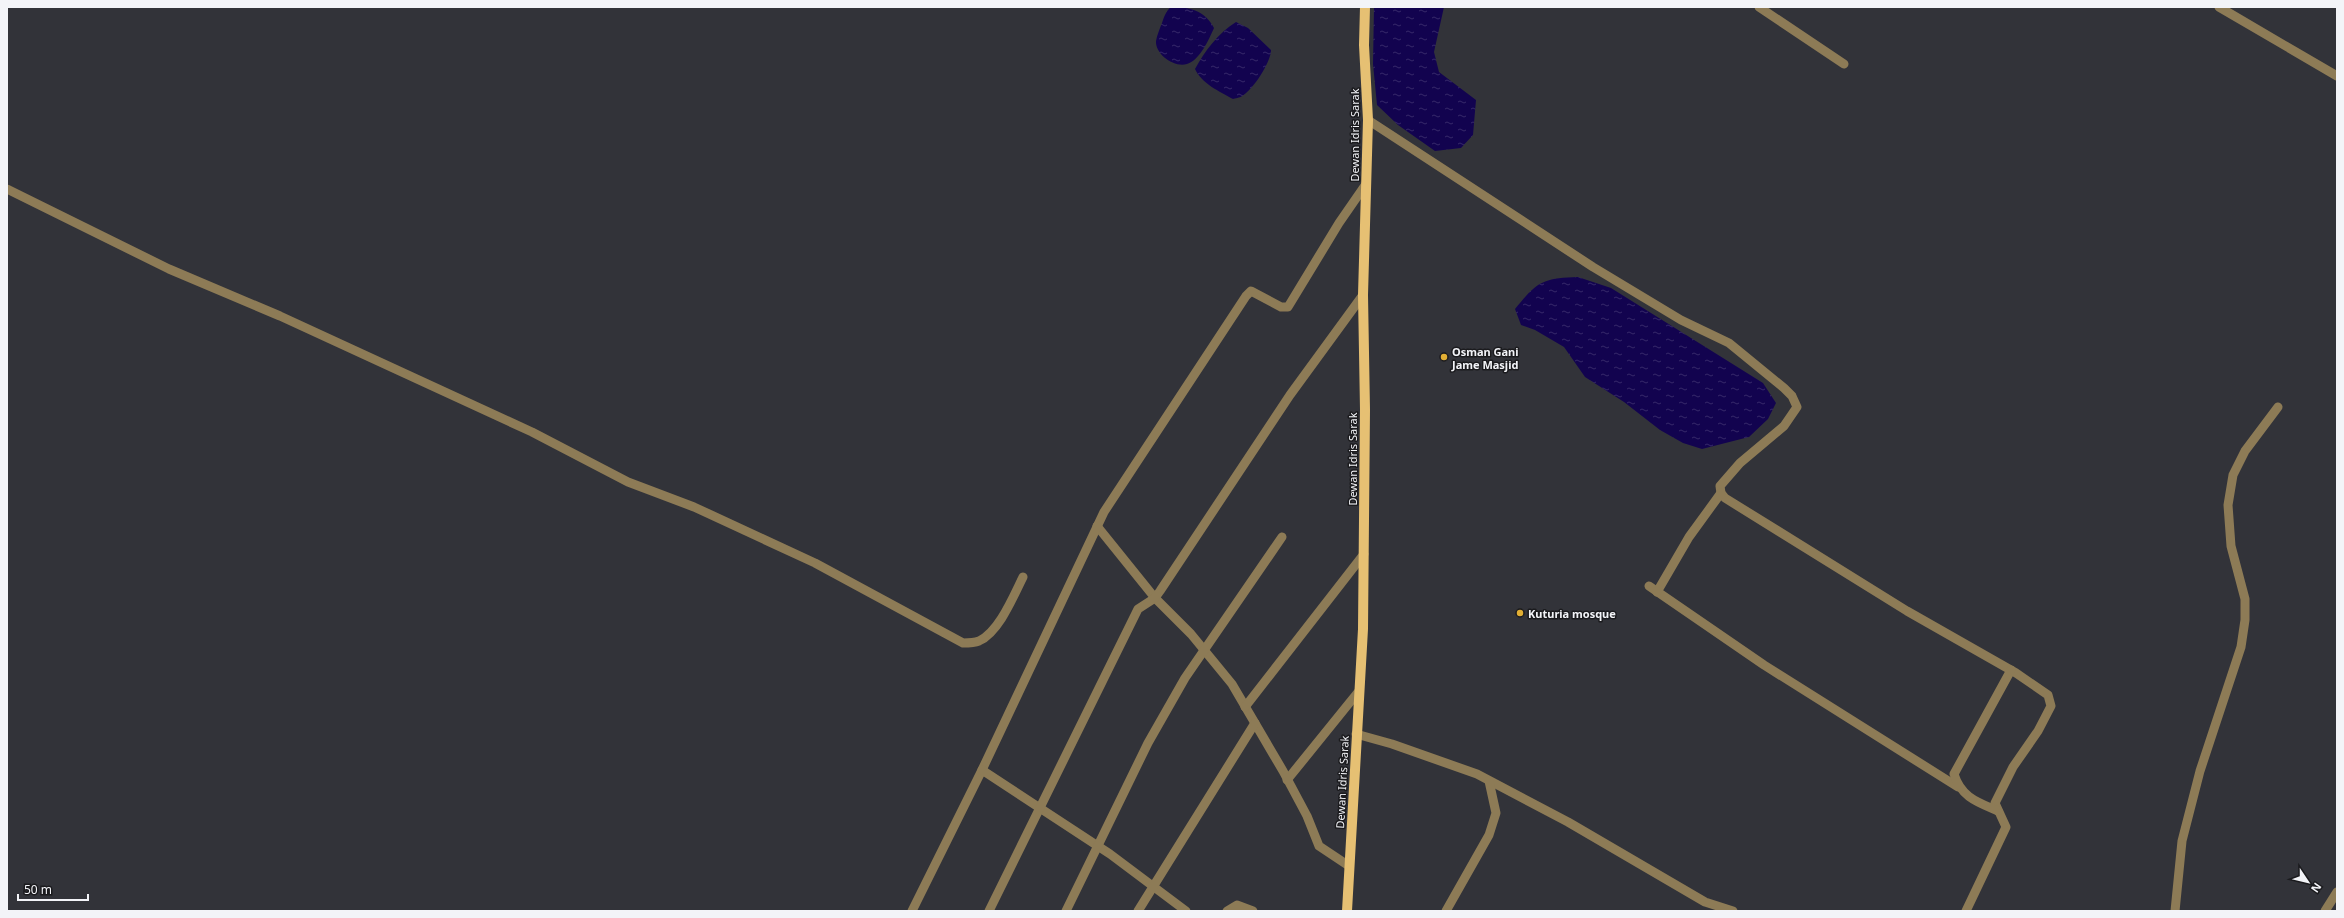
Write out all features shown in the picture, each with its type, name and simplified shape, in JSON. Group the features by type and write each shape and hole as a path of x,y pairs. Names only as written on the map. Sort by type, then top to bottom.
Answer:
{"main road":[{"name":"Dewan Idris Sarak","path":"1347,911 1363,629 1365,410 1362,295 1368,120 1364,45 1365,7"}],"street":[{"path":"1759,7 1844,64"},
{"path":"2220,7 2337,76"},
{"path":"1368,120 1593,267 1682,320 1728,342 1792,396 1797,406 1784,426 1740,463 1720,486 1721,493 1689,537 1657,592"},
{"path":"912,911 982,770 1104,512 1147,443 1246,296 1251,291 1280,307 1288,306 1338,223 1366,184"},
{"path":"7,189 169,269 287,319 532,432 628,482 694,507 816,563 963,643 978,642 991,632 1004,614 1023,578"},
{"path":"989,911 1138,610 1155,598 1290,395 1362,295"},
{"path":"2175,911 2182,841 2200,772 2240,647 2245,620 2245,599 2231,546 2228,505 2233,475 2245,451 2278,407"},
{"path":"1721,493 1763,523 1907,611 2011,670 2048,695 2051,706 2038,731 2013,767 1995,803 2006,827 1966,911"},
{"path":"1097,526 1155,598 1204,650 1232,684 1287,780 1319,846 1349,866"},
{"path":"1066,911 1148,743 1185,678 1282,537"},
{"path":"1245,707 1364,554"},
{"path":"1649,586 1764,665 1958,787 1972,800 1998,812"},
{"path":"1958,787 1954,774 2011,670"},
{"path":"1287,780 1359,691"},
{"path":"1138,911 1255,723"},
{"path":"1356,734 1399,746 1490,780 1568,822 1705,902 1733,911"},
{"path":"982,770 1040,806 1099,846 1186,911"},
{"path":"1446,911 1489,835 1496,814 1490,780"},
{"path":"2325,911 2337,892"},
{"path":"1227,911 1237,905 1253,911"}],"water":[{"path":"1171,7 1190,9 1201,13 1214,28 1200,54 1192,62 1187,64 1177,64 1166,59 1159,51 1157,46 1156,41 1159,29 1165,14"},
{"path":"1374,7 1444,7 1434,52 1439,72 1476,100 1473,135 1461,148 1435,151 1398,125 1377,105 1373,64"},
{"path":"1236,22 1248,28 1271,50 1265,68 1256,82 1246,93 1233,99 1206,83 1195,69 1212,43 1223,31"},
{"path":"1578,277 1611,288 1763,383 1776,403 1768,419 1749,437 1702,449 1683,443 1660,430 1624,402 1585,377 1564,347 1535,330 1521,325 1515,309 1535,287 1541,283 1548,280"}],"place":[{"name":"Osman Gani Jame Masjid","path":"1444,357"},
{"name":"Kuturia mosque","path":"1520,613"}]}
